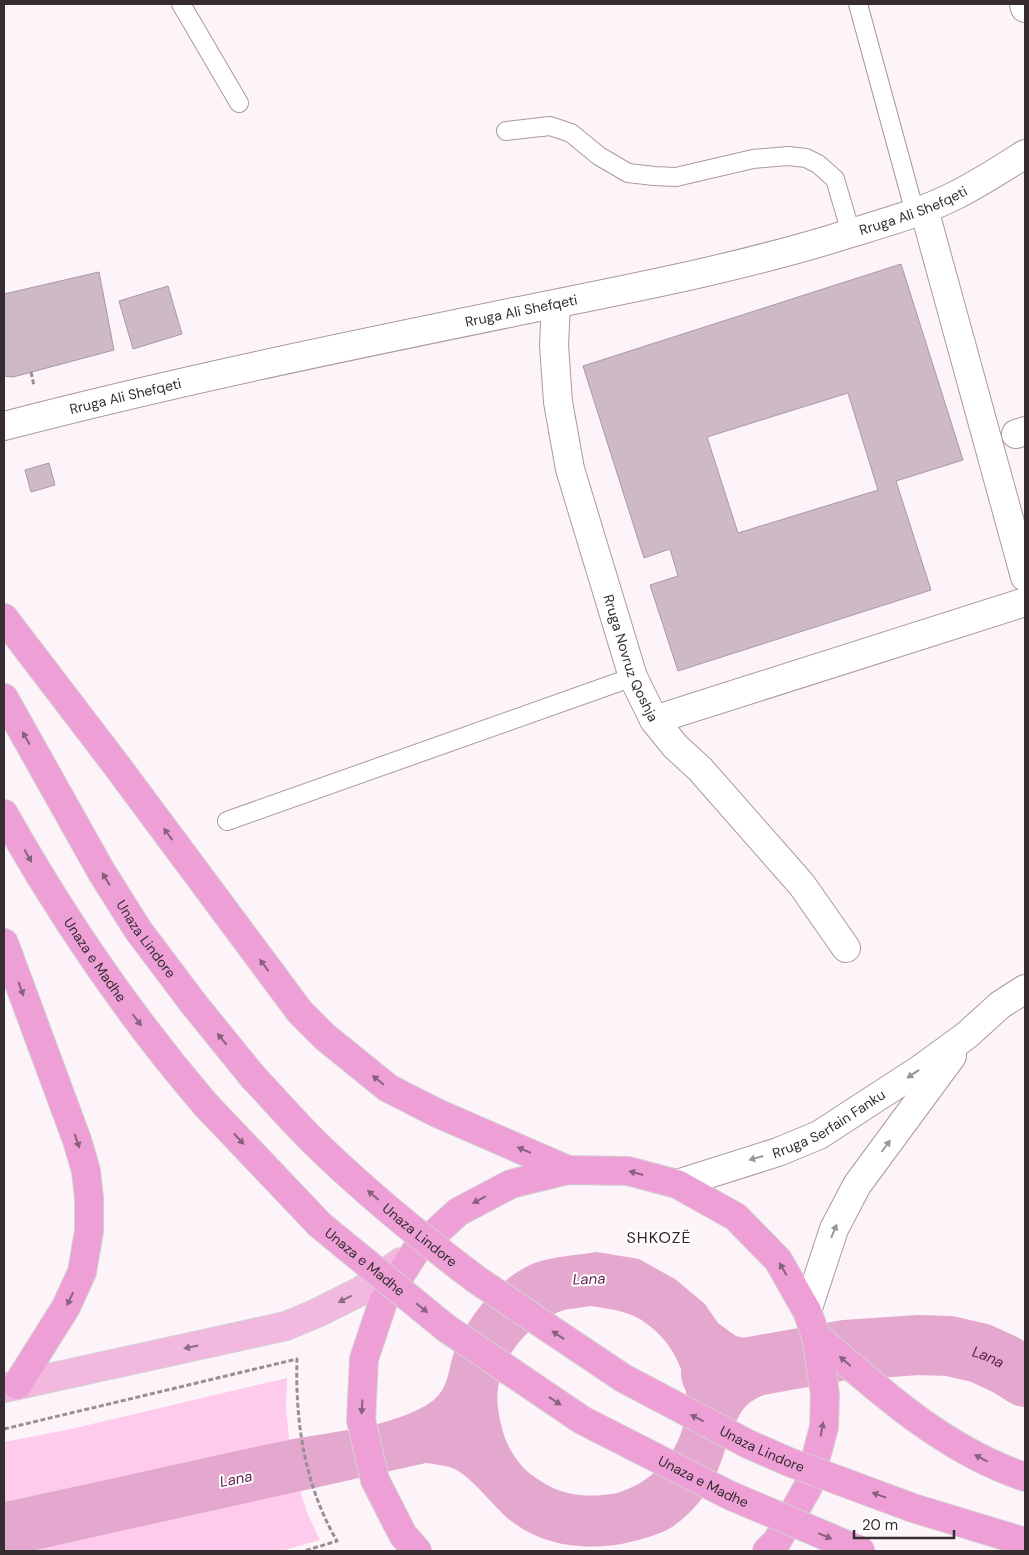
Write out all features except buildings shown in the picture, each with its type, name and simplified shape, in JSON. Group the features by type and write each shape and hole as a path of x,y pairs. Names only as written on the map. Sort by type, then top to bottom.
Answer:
{"highway":[{"path":"4,618 114,762 295,1006 325,1037 388,1088 437,1113 568,1170"},
{"name":"Unaza Lindore","path":"4,698 101,871 138,930 193,1003 253,1077 300,1128 341,1167 456,1264 623,1378 748,1444 789,1462 913,1508 1025,1542"},
{"name":"Unaza e Madhe","path":"4,814 39,876 88,952 151,1038 205,1104 320,1225 446,1328 582,1420 730,1495 862,1551"},
{"path":"4,943 77,1140 86,1171 89,1198 89,1231 82,1272 66,1307 11,1386"},
{"path":"410,1543 374,1480 361,1420 364,1359 383,1302 414,1252 458,1212 467,1207 511,1184 568,1170 628,1171 677,1184 736,1217 778,1260 807,1311 816,1336 825,1394 824,1427 808,1487 777,1541 767,1551"},
{"path":"816,1336 873,1386 949,1441 1000,1468 1025,1477"}],"main road":[{"path":"11,1386 286,1326 361,1291 414,1252"}],"street":[{"path":"1024,4 1025,8"},
{"name":"Rruga Ali Shefqeti","path":"4,426 79,406 263,363 556,304 803,248 919,211 956,195 1025,154"},
{"path":"919,211 1025,577"},
{"name":"Rruga Novruz Qoshja","path":"556,304 554,345 558,402 570,469 633,677 654,720 675,746 700,769 802,885 846,948"},
{"path":"654,720 1025,602"},
{"name":"Rruga Serfain Fanku","path":"677,1184 778,1152 818,1135 911,1075 967,1035 1000,1005 1025,989"},
{"name":"Rruga Serfain Fanku","path":"807,1311 834,1229 857,1185 967,1035"}],"lane":[{"path":"181,4 239,103"},
{"path":"858,4 919,211"},
{"path":"506,132 550,126 570,133 599,156 628,173 654,176 676,177 753,159 788,156 806,158 818,164 835,179 851,233"},
{"path":"227,821 633,677"}],"path":[{"path":"31,372 34,385"},
{"path":"4,1429 297,1359 297,1415 310,1481 326,1522 337,1541 304,1551"}],"shaded area":[{"path":"287,1378 286,1407 289,1440 4,1502 4,1442 71,1429"},
{"path":"300,1491 308,1515 320,1540 281,1551 32,1551"}],"water":[{"path":"597,1252 639,1259 675,1279 705,1304 718,1323 736,1336 752,1340 775,1339 786,1388 757,1398 743,1410 733,1429 716,1475 708,1489 691,1511 670,1528 655,1535 621,1544 587,1547 560,1544 535,1535 511,1521 473,1483 457,1470 426,1463 32,1551 4,1551 4,1502 288,1440 367,1426 398,1418 427,1405 436,1398 446,1382 454,1352 465,1328 488,1296 498,1287 519,1271 537,1262","holes":["590,1306 620,1311 634,1316 647,1324 667,1343 680,1366 686,1391 685,1416 678,1440 665,1462 645,1480 620,1492 595,1496 560,1491 528,1472 517,1460 508,1445 502,1429 497,1396 502,1371 507,1360 530,1330 561,1311"]}],"waterway":[{"name":"Lana","path":"711,1374 845,1350 919,1345 949,1346 980,1353 1006,1365 1025,1377"}],"district":[{"name":"SHKOZË","path":"659,1237"}]}
